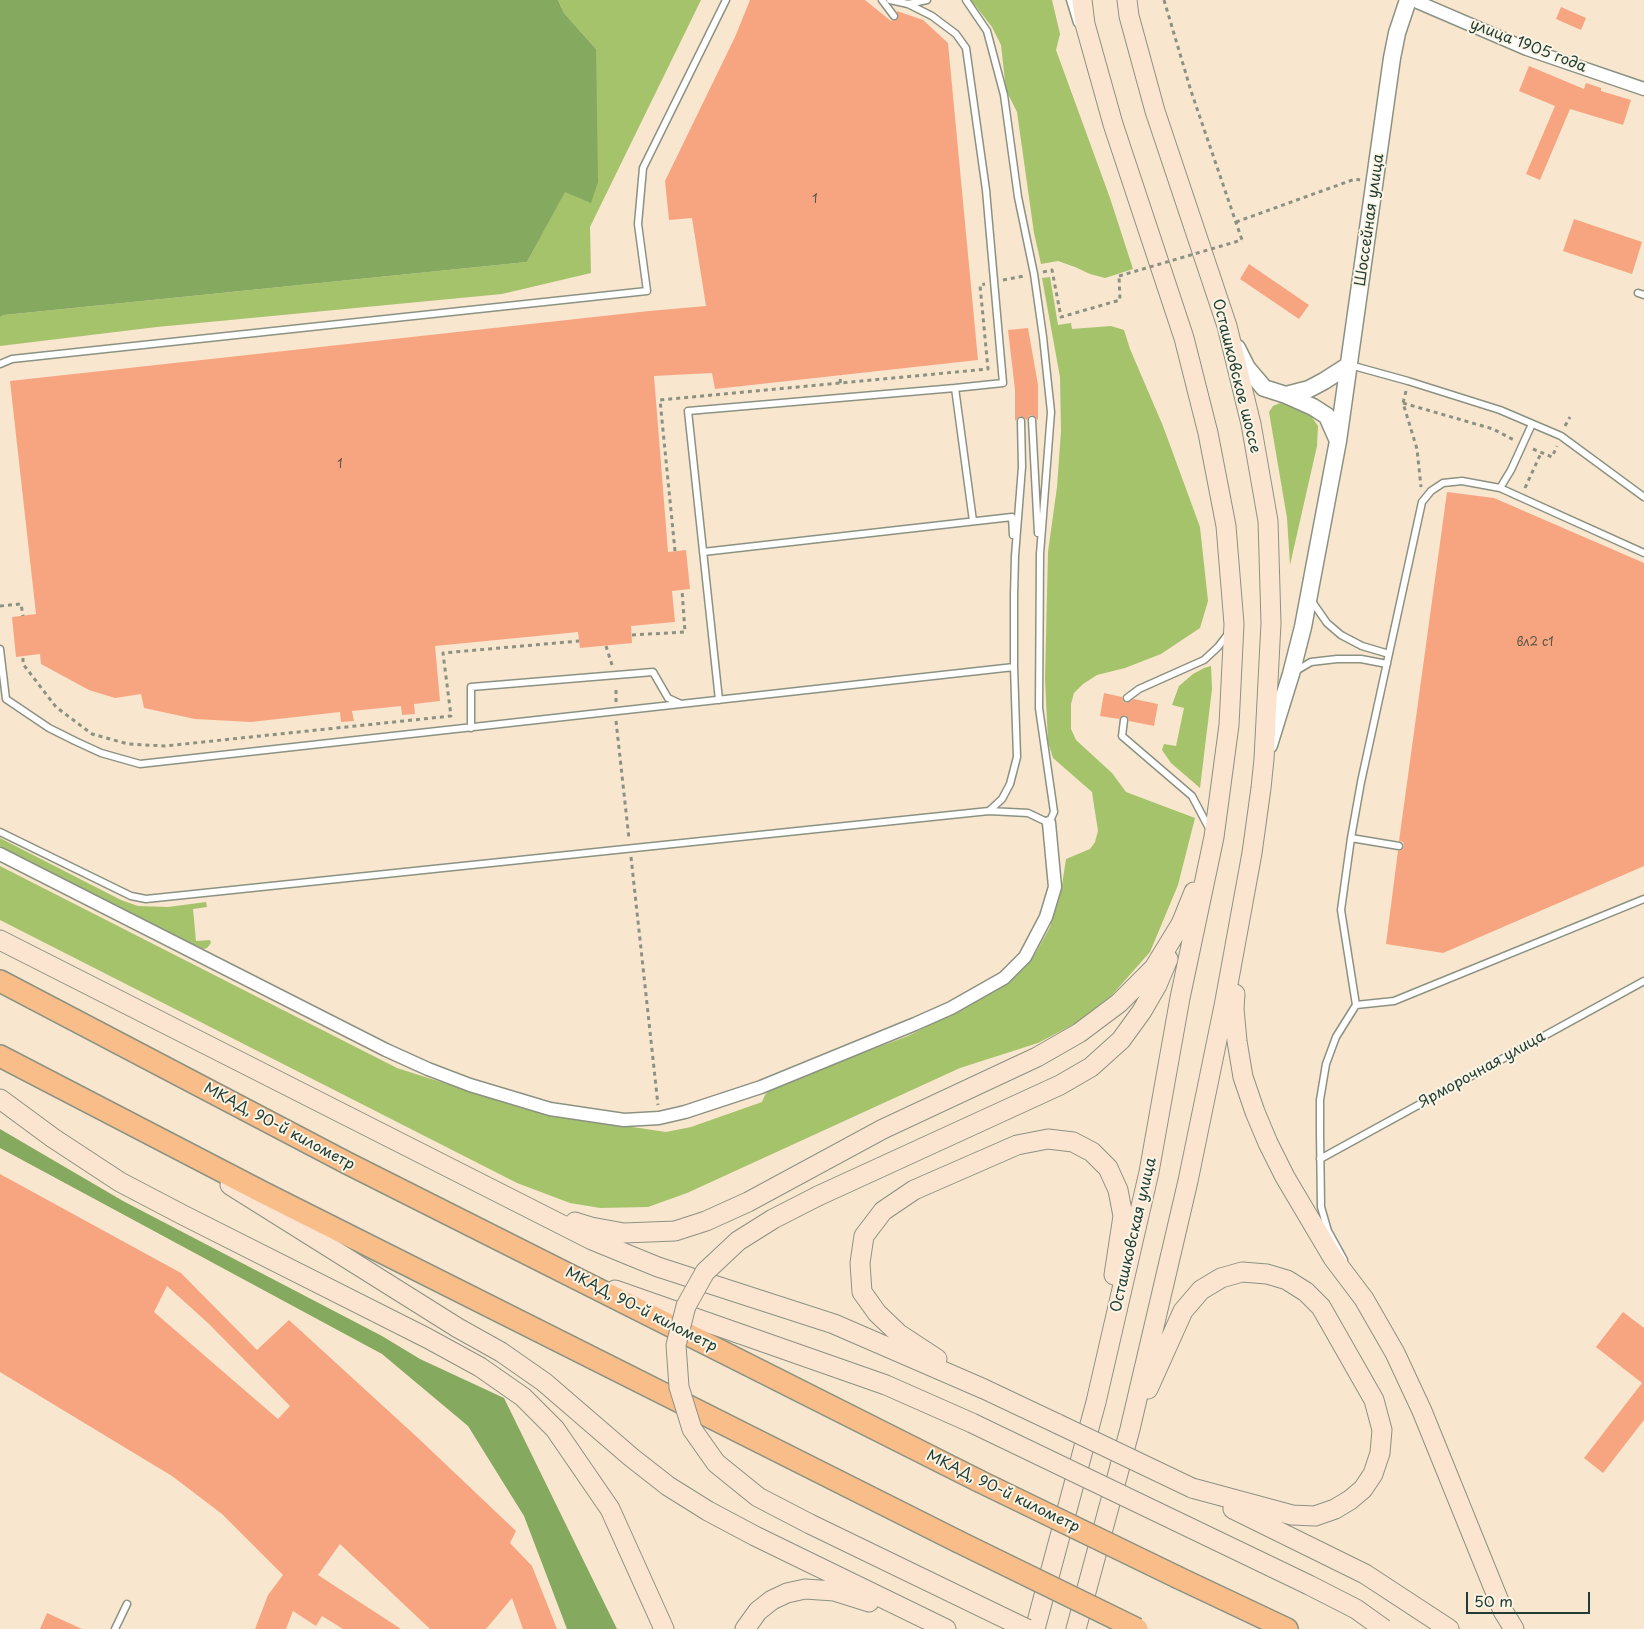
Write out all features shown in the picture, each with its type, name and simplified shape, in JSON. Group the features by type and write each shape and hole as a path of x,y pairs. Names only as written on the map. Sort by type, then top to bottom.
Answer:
{"highway":[{"name":"МКАД, 90-й километр","path":"0,981 347,1163 979,1481 1287,1629"},
{"path":"0,1056 308,1215 957,1541 1137,1629"}],"main road":[{"path":"1027,1629 758,1497 716,1463 692,1429 679,1387 676,1344 686,1306 705,1272 738,1241 773,1219 818,1196 1060,1085 1091,1067 1121,1040 1142,1012 1157,985 1214,837 1229,725 1234,624 1226,526 1208,433 1184,338 1112,124 1085,24 1082,0"},
{"name":"Осташковское шоссе","path":"1127,0 1129,16 1155,111 1227,326 1251,424 1268,522 1271,623 1264,759 1252,853 1238,932"},
{"name":"Осташковская улица","path":"1035,1629 1096,1402 1150,1172 1180,998 1214,837"},
{"path":"519,1202 591,1227 624,1234 675,1231 706,1221 748,1202 883,1129 1038,1057 1079,1033 1119,1003 1154,968 1181,924"},
{"path":"1238,932 1234,1009 1235,1025 1243,1077 1255,1112 1285,1177 1333,1258 1364,1299 1395,1354 1422,1411 1503,1611 1514,1629"},
{"path":"1076,1629 1130,1429 1188,1181 1238,932"},
{"path":"0,940 592,1240 642,1260 834,1324 984,1389 1192,1488 1224,1500 1365,1574 1449,1629"},
{"path":"0,1099 53,1138 120,1182 427,1338 480,1367 523,1397 555,1429 610,1509 664,1629"},
{"path":"140,1128 458,1328 501,1352 544,1382 638,1463 668,1486 692,1501 756,1536 939,1626"},
{"path":"984,1389 899,1334 877,1313 862,1292 860,1263 864,1236 883,1211 914,1190 1017,1145 1048,1139 1073,1142 1092,1152 1108,1168 1118,1190 1123,1216 1096,1402"},
{"path":"564,1272 886,1384 972,1423 1309,1584 1356,1609 1384,1629"},
{"path":"1130,1429 1183,1311 1201,1290 1221,1278 1242,1272 1267,1274 1287,1280 1306,1292 1321,1307 1374,1400 1382,1430 1380,1453 1372,1474 1363,1489 1350,1500 1335,1509 1314,1516 1292,1515 1224,1500"},
{"path":"745,1629 758,1611 772,1600 787,1593 805,1589 834,1591 939,1626"}],"street":[{"name":"Шоссейная улица","path":"1264,759 1291,674 1309,595 1338,441 1392,58 1397,33 1408,0"},
{"name":"улица 1905 года","path":"1412,0 1527,49 1644,89"},
{"path":"1227,326 1247,368 1264,388 1286,395 1313,407 1327,416 1338,441"},
{"path":"1286,395 1309,389 1349,365"},
{"path":"0,854 428,1070 550,1110 624,1120 659,1118 721,1102 874,1042 951,1008 1004,978 1025,957 1046,917 1056,887 1049,823"}],"lane":[{"path":"0,364 12,359 647,291 638,224 643,168 726,0"},
{"path":"882,0 894,16"},
{"path":"719,700 688,411 1003,383 986,190 966,48 956,34 932,16 908,4 890,0"},
{"path":"908,4 927,0"},
{"path":"966,0 987,31 1004,95 1018,197 1034,274 1043,338 1051,412 1040,554"},
{"path":"1070,0 1112,124"},
{"path":"1349,365 1408,381 1500,410 1561,436 1644,497"},
{"path":"955,388 973,521"},
{"path":"989,811 1002,799 1006,792 1017,757 1014,667 1015,556 1022,467 1021,420"},
{"path":"0,832 131,896 146,899 989,811 1028,813 1049,823 1054,812 1039,708 1040,554 1032,420"},
{"path":"1500,488 1511,470 1532,424"},
{"path":"1364,1299 1328,1231 1321,1207 1320,1100 1326,1064 1336,1037 1356,1005 1341,910 1361,782 1422,502 1431,491 1443,483 1462,481 1500,488 1644,553"},
{"path":"703,552 1012,516 1015,556"},
{"path":"1309,595 1327,623 1341,635 1362,646 1389,654"},
{"path":"1127,698 1139,689 1204,660 1218,647 1234,624"},
{"path":"0,649 6,699 49,728 75,741 101,753 140,764 1014,667"},
{"path":"1291,674 1311,662 1337,659 1361,659 1387,664"},
{"path":"470,728 471,687 653,672 668,698 682,705"},
{"path":"1124,720 1122,736 1192,796 1214,837"},
{"path":"1351,838 1399,846"},
{"path":"1356,1005 1394,1001 1644,899"},
{"name":"Ярморочная улица","path":"1320,1159 1644,981"},
{"path":"115,1629 126,1604"}],"path":[{"path":"675,551 660,400 988,369 980,285 1052,270 1061,317 1120,300 1119,276 1242,240 1191,91 1164,0"},
{"path":"1236,222 1355,179 1375,182"},
{"path":"840,383 841,375"},
{"path":"1422,502 1417,449 1403,403 1493,429"},
{"path":"1520,497 1542,453"},
{"path":"632,635 685,632 682,590"},
{"path":"0,606 22,604 23,616"},
{"path":"23,658 23,664 56,707 92,734 128,744 165,746 451,716 443,653 579,641"},
{"path":"606,646 616,675 615,712 659,1118"}],"green space":[{"path":"0,0 558,0 564,13 596,49 598,182 591,203 565,192 527,262 4,315 0,317"},
{"path":"558,0 701,0 590,227 591,273 502,294 157,327 0,346 0,317 4,315 527,262 565,191 596,49 564,13"},
{"path":"971,0 1052,0 1060,34 1056,50 1110,198 1133,269 1105,278 1058,261 1041,264 1034,233 1017,112 1006,90 1001,45 992,27"},
{"path":"1050,277 1058,325 1071,323 1072,329 1111,326 1124,330 1130,349 1163,426 1200,527 1208,601 1200,628 1161,654 1125,668 1097,675 1083,684 1074,693 1071,704 1071,729 1076,740 1112,773 1126,792 1195,818 1178,885 1150,952 1112,995 1080,1021 1038,1043 960,1068 687,1193 648,1207 600,1208 570,1203 517,1183 0,920 0,866 397,1068 472,1092 565,1117 666,1132 691,1127 762,1102 773,1086 908,1036 978,1001 1014,977 1035,954 1050,927 1062,885 1066,859 1090,849 1095,842 1098,831 1092,792 1053,758 1048,742 1045,679 1048,552 1057,487 1061,431 1060,377 1042,278"},
{"path":"1280,403 1297,407 1309,413 1318,426 1317,446 1290,565 1287,518 1269,412 1273,406"},
{"path":"1211,666 1212,689 1200,788 1171,763 1162,750 1164,744 1176,746 1184,708 1172,705 1179,686 1193,674"},
{"path":"0,838 121,900 138,906 168,907 206,902 207,907 193,909 196,941 210,940 211,943 207,948 203,949 196,946 0,846"},
{"path":"0,1129 123,1201 382,1336 420,1359 504,1398 617,1629 567,1629 524,1516 468,1426 382,1354 0,1148"}],"building":[{"path":"750,0 865,0 891,21 898,18 897,11 923,20 948,43 978,360 715,389 712,373 654,376 668,552 686,550 690,589 672,591 675,622 631,626 632,643 580,648 578,632 435,646 440,701 414,704 415,714 402,715 401,706 352,711 354,721 341,722 340,712 251,722 195,719 144,708 141,694 115,698 89,690 41,664 40,654 16,657 12,617 36,614 10,381 706,306 692,218 669,220 665,181 735,37"},
{"path":"1561,7 1586,18 1581,30 1556,19"},
{"path":"1529,66 1584,89 1586,83 1601,88 1601,91 1631,100 1623,125 1570,109 1540,180 1526,174 1555,106 1519,91"},
{"path":"1574,219 1642,242 1632,274 1563,251"},
{"path":"1249,264 1309,305 1299,319 1240,279"},
{"path":"1028,328 1038,385 1038,420 1032,415 1027,420 1020,416 1015,421 1015,390 1008,330"},
{"path":"1447,492 1494,498 1644,563 1644,866 1443,953 1386,944 1398,851 1402,850 1404,846 1403,842 1399,841"},
{"path":"1104,693 1122,697 1126,703 1134,699 1158,704 1154,726 1129,721 1125,715 1119,719 1100,716"},
{"path":"0,1174 181,1273 257,1350 289,1320 516,1531 510,1543 532,1566 557,1629 523,1629 512,1598 486,1629 430,1629 340,1544 318,1575 401,1629 343,1629 322,1616 316,1626 293,1611 286,1629 255,1629 268,1595 283,1575 222,1514 172,1476 0,1372","holes":["167,1286 209,1324 290,1406 278,1419 154,1312"]},
{"path":"1623,1312 1644,1328 1644,1420 1603,1473 1584,1458 1642,1383 1596,1347"},
{"path":"47,1613 82,1629 40,1629"}]}
